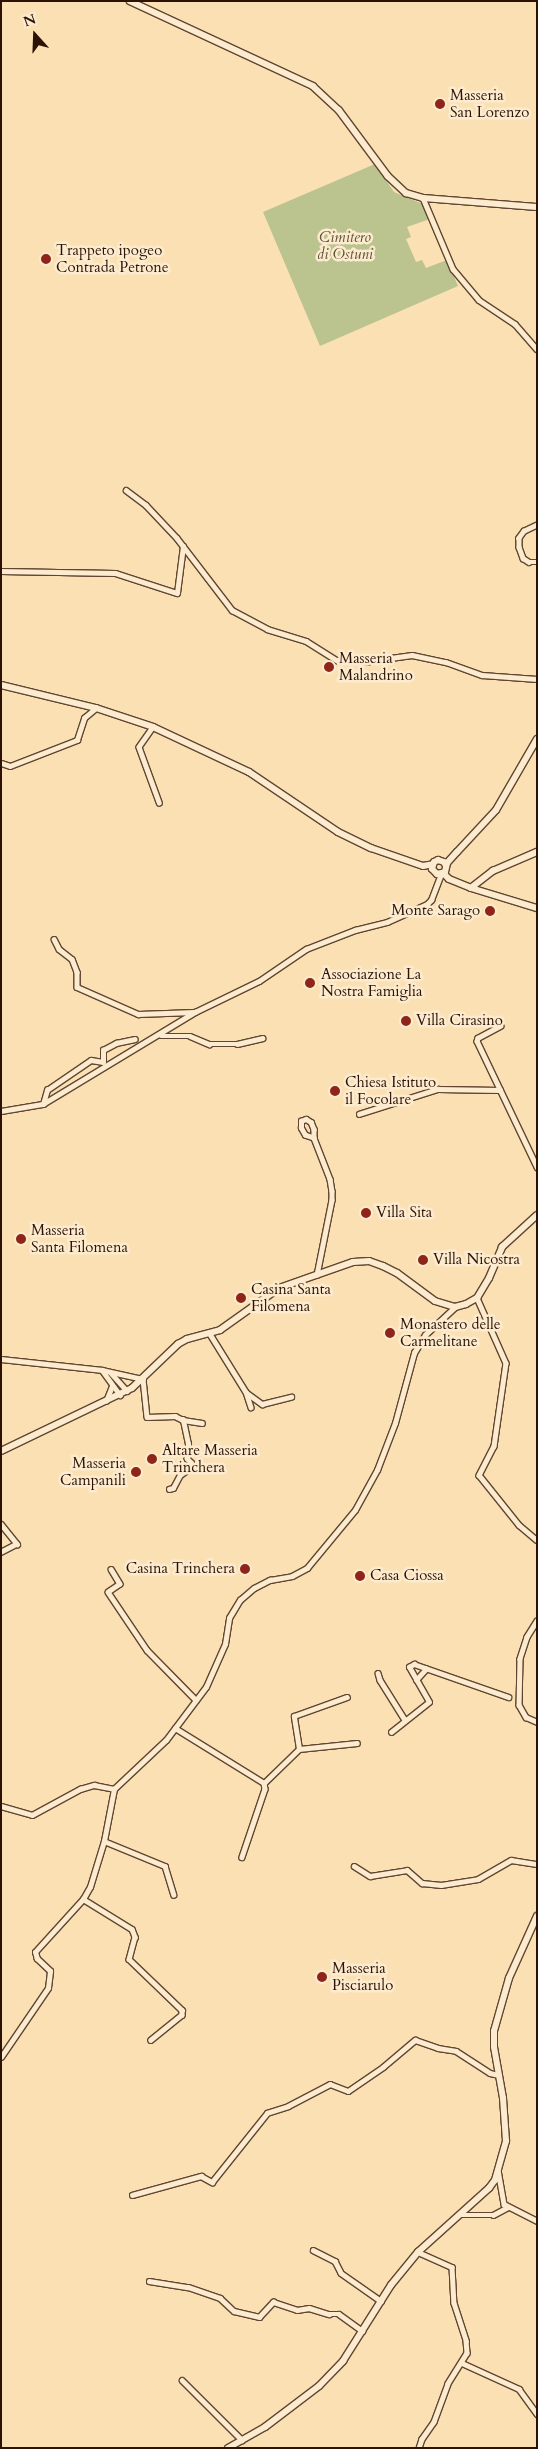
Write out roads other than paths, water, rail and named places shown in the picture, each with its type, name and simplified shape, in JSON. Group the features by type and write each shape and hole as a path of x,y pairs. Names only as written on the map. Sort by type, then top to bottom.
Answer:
{"main road":[{"path":"1,685 96,708 153,727 249,772 338,832 371,848 409,862 444,871"},
{"path":"444,871 457,852 496,810 537,739"},
{"path":"433,868 441,860 457,852"},
{"path":"441,860 444,871 453,881 537,908"},
{"path":"1,1451 127,1391 143,1379 178,1344 187,1339 220,1330 279,1288 353,1262 369,1262 397,1273 435,1302 455,1307 477,1298 489,1278 502,1247 537,1215"},
{"path":"228,2448 265,2427 319,2386 343,2361 381,2301 418,2252 489,2188 498,2170 506,2141 503,2098 494,2047 498,2013 509,1978 537,1916"}],"street":[{"path":"130,1 313,86 339,110 398,186 406,193 423,198 537,207"},
{"path":"423,198 453,269 479,300 515,324 537,349"},
{"path":"126,490 146,505 183,546 232,610 267,629 306,641 337,660 369,661 412,655 446,662 492,676 537,679"},
{"path":"537,525 524,530 519,538 518,547 523,558 529,562 537,562"},
{"path":"1,571 115,573 177,593 183,546"},
{"path":"1,763 10,766 77,740 84,718 96,708"},
{"path":"153,727 140,747 159,802"},
{"path":"472,888 493,871 537,852"},
{"path":"1,1111 43,1104 159,1036 195,1012 259,982 312,946 354,930 387,922 427,904 431,900 444,871"},
{"path":"54,939 58,949 72,959 77,972 77,987 138,1014 195,1012"},
{"path":"500,1026 476,1039 537,1167"},
{"path":"159,1036 190,1036 209,1044 237,1044 262,1038"},
{"path":"43,1104 46,1090 90,1060 103,1062 103,1050 116,1043 135,1039"},
{"path":"359,1114 438,1089 500,1090"},
{"path":"314,1138 330,1179 332,1200 317,1276"},
{"path":"477,1298 506,1363 494,1446 479,1475 519,1525 537,1540"},
{"path":"1,2057 48,1988 50,1971 37,1959 35,1952 83,1899 90,1887 104,1841 114,1789 166,1740 206,1687 225,1644 229,1618 240,1600 254,1588 270,1580 292,1576 307,1568 355,1510 377,1470 395,1423 414,1353 426,1335 455,1307"},
{"path":"210,1334 246,1392 252,1407"},
{"path":"1,1358 102,1370 143,1379 147,1417 175,1416 183,1420 202,1423"},
{"path":"102,1370 120,1395"},
{"path":"111,1373 127,1391"},
{"path":"106,1402 112,1386"},
{"path":"246,1392 262,1404 291,1397"},
{"path":"169,1489 173,1488 180,1475 190,1468 191,1463 187,1459 188,1444 183,1420"},
{"path":"1,1524 17,1544 1,1552"},
{"path":"111,1569 120,1584 108,1592 147,1650 196,1700"},
{"path":"537,1621 526,1636 520,1659 521,1710 526,1717 537,1722"},
{"path":"391,1732 429,1702 409,1667 414,1664 508,1697"},
{"path":"416,1680 426,1669"},
{"path":"378,1673 380,1680 405,1720"},
{"path":"299,1749 294,1716 347,1697"},
{"path":"175,1728 264,1783 265,1789 242,1857"},
{"path":"264,1783 299,1749 358,1744"},
{"path":"1,1806 32,1815 80,1789 94,1785 114,1789"},
{"path":"104,1841 165,1866 174,1895"},
{"path":"354,1866 370,1876 407,1870 422,1883 440,1885 478,1879 497,1866 512,1860 537,1864"},
{"path":"83,1899 132,1929 136,1937 129,1959 182,2010 182,2015 151,2040"},
{"path":"132,2195 201,2176 212,2182 267,2113 288,2106 330,2084 348,2091 384,2067 416,2040 438,2048 456,2051 490,2073 499,2075"},
{"path":"498,2170 504,2204 537,2221"},
{"path":"459,2215 493,2215 508,2207"},
{"path":"313,2250 335,2261 341,2273 381,2301"},
{"path":"418,2252 452,2268 454,2303 466,2341 467,2353 448,2384 434,2422 422,2439 419,2448"},
{"path":"149,2280 188,2287 220,2298 234,2311 259,2317 273,2302 297,2310 309,2308 329,2314 339,2314 362,2331"},
{"path":"462,2363 519,2389 537,2414"},
{"path":"182,2380 242,2440"}],"place":[{"name":"Masseria San Lorenzo","path":"440,104"},
{"name":"Trappeto ipogeo Contrada Petrone","path":"46,259"},
{"name":"Masseria Malandrino","path":"329,667"},
{"name":"Monte Sarago","path":"490,911"},
{"name":"Associazione La Nostra Famiglia","path":"310,983"},
{"name":"Villa Cirasino","path":"406,1021"},
{"name":"Chiesa Istituto il Focolare","path":"335,1091"},
{"name":"Villa Sita","path":"366,1213"},
{"name":"Masseria Santa Filomena","path":"21,1239"},
{"name":"Villa Nicostra","path":"423,1260"},
{"name":"Casina Santa Filomena","path":"241,1298"},
{"name":"Monastero delle Carmelitane","path":"390,1333"},
{"name":"Altare Masseria Trinchera","path":"152,1459"},
{"name":"Masseria Campanili","path":"136,1472"},
{"name":"Casina Trinchera","path":"245,1569"},
{"name":"Casa Ciossa","path":"360,1576"},
{"name":"Masseria Pisciarulo","path":"322,1977"}],"park label":[{"name":"Cimitero di Ostuni","path":"345,246"}]}
